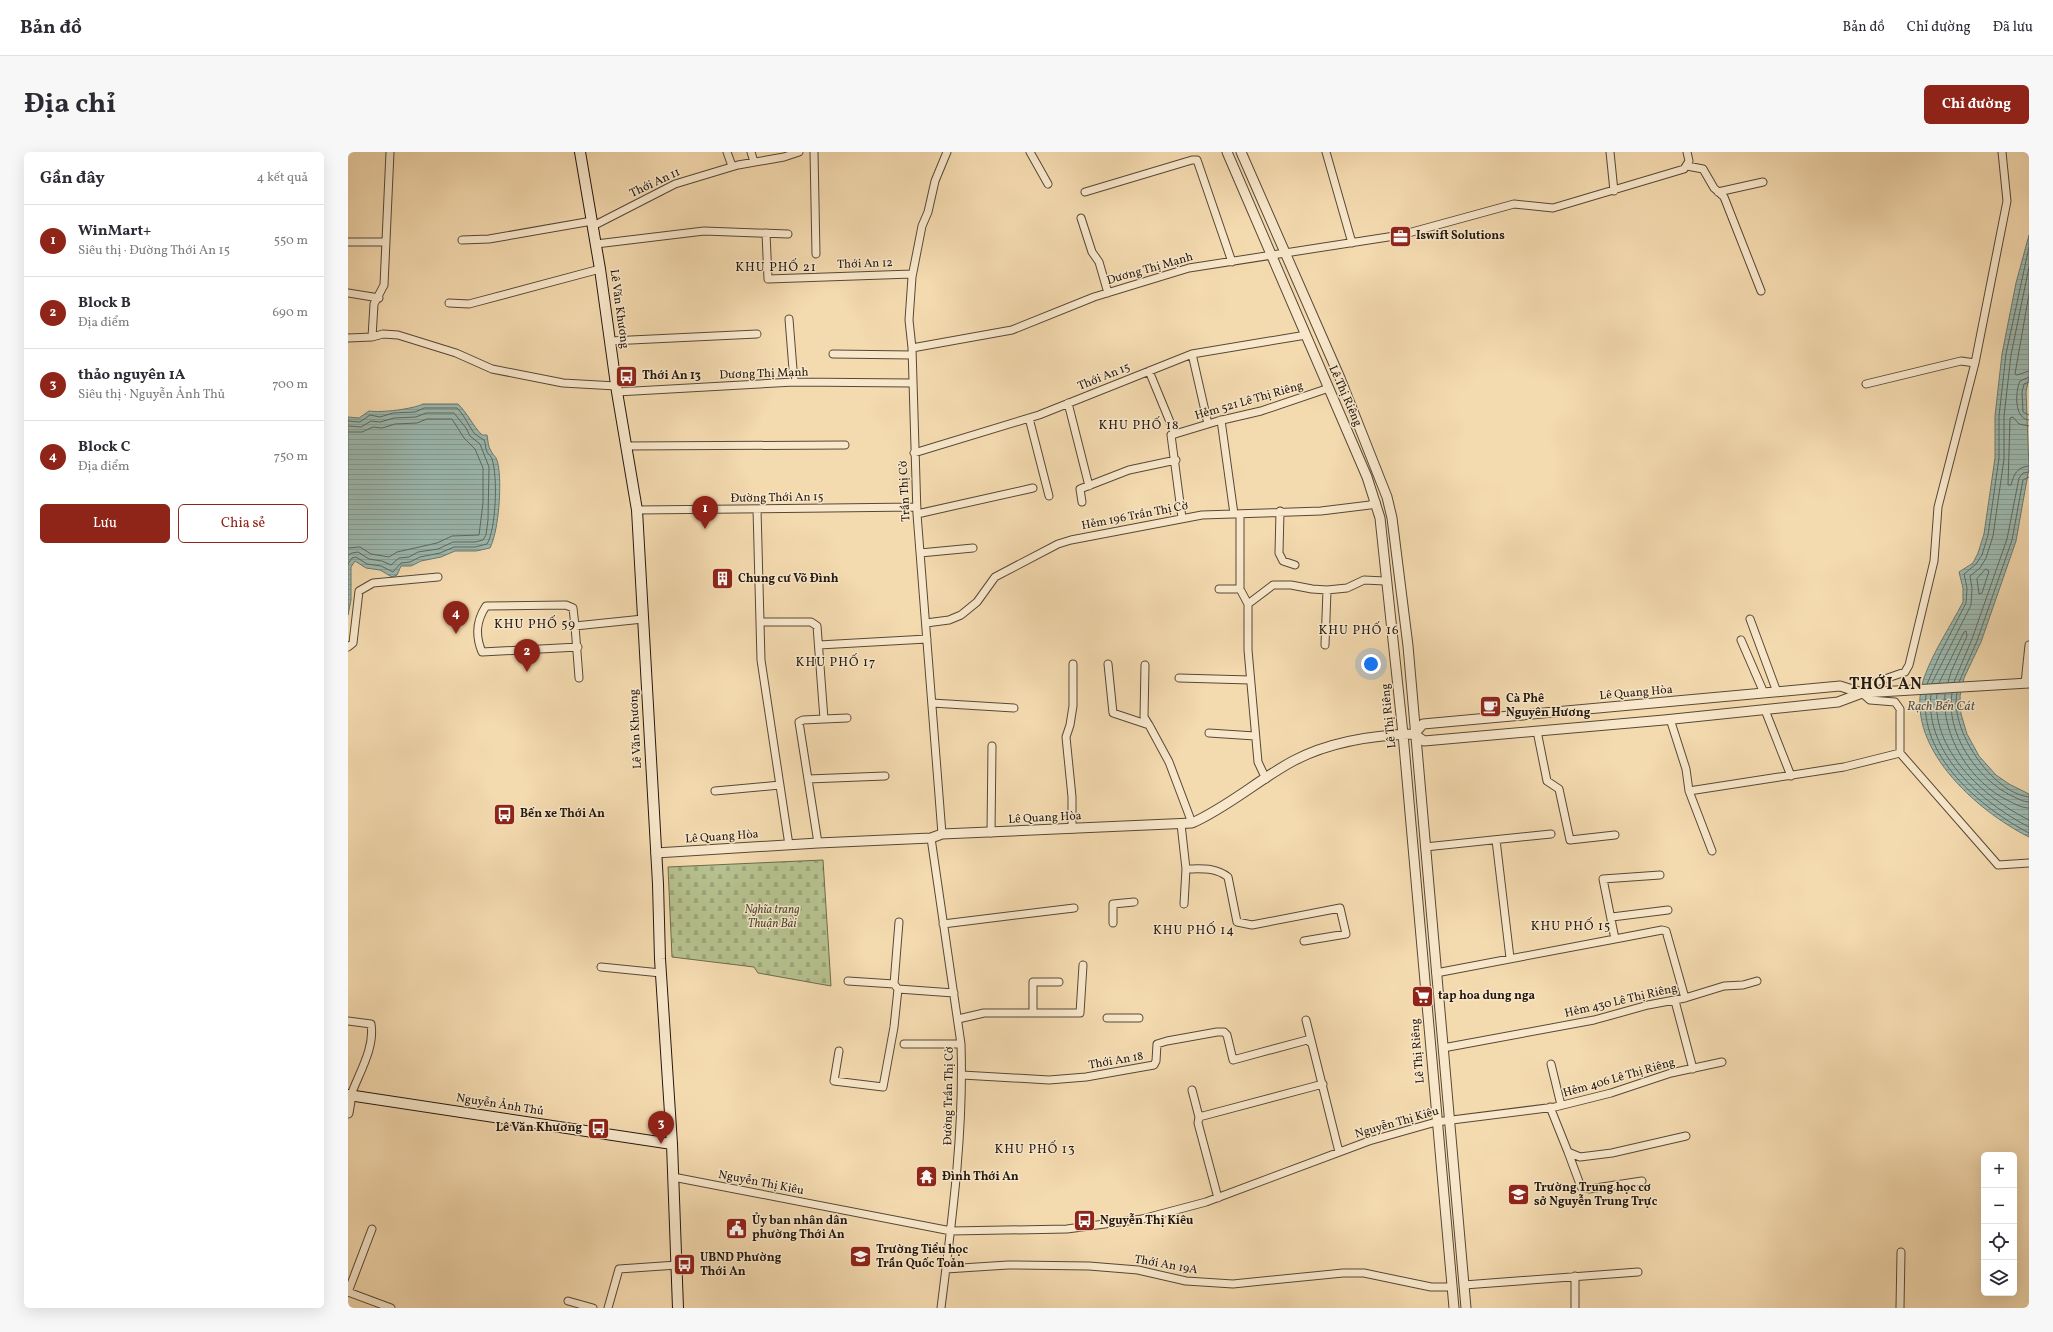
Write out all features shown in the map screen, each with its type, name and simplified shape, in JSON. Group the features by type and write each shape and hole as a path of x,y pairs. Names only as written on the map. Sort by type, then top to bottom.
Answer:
{"main road":[{"name":"Lê Văn Khương","path":"580,152 593,224 617,389 637,510 656,853 661,973 672,1144 678,1308"},
{"name":"Nguyễn Ảnh Thủ","path":"350,1095 672,1144"}],"street":[{"path":"372,337 374,304 379,298 384,285 390,152"},
{"path":"727,152 732,166"},
{"path":"751,152 754,162"},
{"name":"Thới An 11","path":"462,240 489,239 593,224 675,184 732,166 784,157 799,152"},
{"path":"814,152 816,254"},
{"name":"Trần Thị Cờ","path":"942,834 917,510 912,352 909,320 912,274 922,226 928,212 935,181 947,152"},
{"path":"1030,152 1048,184"},
{"name":"Lê Thị Riêng","path":"1227,152 1270,255 1329,388 1376,502 1380,518 1385,581 1403,734 1436,1122 1454,1308"},
{"name":"Lê Thị Riêng","path":"1241,152 1340,378 1387,497 1395,532 1402,583 1414,734 1466,1308"},
{"path":"1326,152 1352,242"},
{"path":"1610,152 1614,191"},
{"path":"1688,152 1687,166 1703,169 1718,192 1724,197 1739,231 1761,291"},
{"path":"2002,152 2007,201 1975,363 1938,507 1934,561 1909,665 1905,672 1876,682 1862,693 1870,700 1894,702 1900,709 1900,753 1998,865 2029,863"},
{"path":"1085,192 1192,160 1197,160 1232,262"},
{"name":"Dương Thị Mạnh","path":"832,354 912,352 1012,330 1108,292 1189,268 1401,235 1514,204 1553,208 1614,191 1684,169 1687,166"},
{"path":"1718,192 1763,182"},
{"path":"1081,218 1092,252 1099,262 1108,292"},
{"path":"596,244 704,231 788,234"},
{"name":"Thới An 12","path":"766,233 768,279 912,274"},
{"path":"348,242 385,242"},
{"path":"449,303 473,303 600,269"},
{"path":"348,293 379,298"},
{"path":"789,320 794,382"},
{"name":"Dương Thị Mạnh","path":"348,338 372,337 384,334 398,335 456,353 492,370 564,383 617,389 794,382 912,383"},
{"path":"610,341 757,334"},
{"name":"Thới An 15","path":"914,452 1029,418 1192,354 1306,336"},
{"path":"1192,354 1208,424"},
{"path":"1866,384 1960,361 1975,363"},
{"path":"1149,371 1175,434 1171,435 1176,460 1182,518"},
{"name":"Hẻm 521 Lê Thị Riêng","path":"1175,434 1221,420 1261,411 1329,388"},
{"path":"1068,403 1089,486"},
{"path":"1029,418 1049,496"},
{"path":"1221,420 1237,514 1240,589 1248,604 1248,650 1258,762 1266,779"},
{"path":"626,446 845,445"},
{"path":"1082,502 1080,489 1129,470 1176,460"},
{"name":"Đường Thới An 15","path":"637,510 917,510 1033,488"},
{"name":"Hẻm 196 Trần Thị Cờ","path":"926,623 949,620 962,615 977,602 995,577 1058,544 1088,536 1202,515 1321,511 1370,505 1376,502"},
{"path":"757,509 761,660 789,844"},
{"path":"1280,512 1279,553 1283,561 1295,565"},
{"path":"920,553 973,548"},
{"path":"348,647 353,643 359,591 373,583 438,577"},
{"path":"1248,604 1273,586 1285,584 1328,590 1347,588 1364,580 1385,581"},
{"path":"1219,589 1240,589"},
{"path":"1325,645 1328,590"},
{"path":"578,647 482,652 476,630 479,616 486,606 571,606 574,612 578,647 579,678"},
{"path":"1750,618 1778,692"},
{"path":"575,626 643,619"},
{"path":"760,622 812,622 817,626 824,719"},
{"path":"819,645 927,639"},
{"path":"1741,640 1764,693"},
{"path":"2027,683 2029,645"},
{"path":"1072,829 1072,797 1066,737 1070,725 1073,706 1073,664"},
{"path":"1108,664 1113,713 1149,725"},
{"path":"1145,665 1144,717 1170,762 1178,790 1192,823"},
{"path":"1180,678 1250,680"},
{"name":"Lê Quang Hòa","path":"656,853 789,844 931,838 942,834 1192,823 1210,815 1292,761 1319,748 1363,739 1414,734 1424,741 1670,720 1838,702 1862,693 1878,691 2027,683"},
{"name":"Lê Quang Hòa","path":"1414,734 1423,724 1840,686 1862,693"},
{"path":"932,703 1014,708"},
{"path":"1765,710 1791,776"},
{"path":"818,843 799,722 802,720 847,718"},
{"path":"1670,720 1686,769 1689,791 1712,851"},
{"path":"1538,731 1547,781 1559,789 1570,840 1615,835"},
{"path":"1209,733 1255,736"},
{"path":"991,833 992,746"},
{"path":"1689,791 1844,767 1900,753"},
{"path":"808,780 841,777 885,776"},
{"path":"715,791 780,785"},
{"path":"1181,824 1186,870 1184,904"},
{"path":"1425,847 1551,834"},
{"name":"Đường Trần Thị Cờ","path":"931,838 958,1019 961,1044 962,1075 959,1156 941,1308"},
{"path":"1496,840 1510,958"},
{"path":"1186,870 1207,869 1221,872 1228,877 1237,922 1252,925 1340,908 1346,934 1304,941"},
{"path":"1436,973 1615,939 1612,917 1603,879 1660,875"},
{"path":"1113,923 1113,904 1134,902"},
{"path":"943,924 1074,908"},
{"path":"1612,917 1668,910"},
{"path":"839,1051 834,1081 883,1087 894,1027 900,922"},
{"name":"Hẻm 430 Lê Thị Riêng","path":"1443,1048 1594,1020 1648,1005 1686,998 1666,931 1662,930 1615,939"},
{"path":"958,1019 984,1012 1080,1013 1082,965"},
{"path":"601,967 661,973"},
{"path":"848,981 954,993"},
{"path":"1686,998 1724,986 1743,985 1757,981"},
{"path":"1033,1013 1033,982 1059,982"},
{"path":"1675,1001 1693,1069"},
{"path":"1107,1018 1139,1018"},
{"path":"1306,1020 1339,1152"},
{"path":"348,1021 371,1024 372,1033 371,1045 350,1095 348,1113"},
{"name":"Thới An 18","path":"962,1075 1049,1080 1086,1077 1154,1065 1156,1061 1157,1044 1217,1032 1224,1032 1227,1035 1233,1060 1307,1040 1311,1043"},
{"path":"904,1044 961,1044"},
{"name":"Hẻm 406 Lê Thị Riêng","path":"1449,1119 1561,1105 1611,1093 1671,1073 1722,1062"},
{"path":"1551,1064 1561,1105"},
{"path":"1199,1117 1323,1084"},
{"path":"1192,1090 1199,1117 1198,1123 1218,1198"},
{"path":"1550,1107 1581,1187 1589,1190 1642,1181"},
{"name":"Nguyễn Thị Kiêu","path":"673,1177 951,1231 1067,1229 1142,1219 1218,1198 1369,1141 1449,1119"},
{"path":"1568,1152 1580,1157 1612,1152 1686,1136"},
{"path":"372,1229 348,1292 391,1308"},
{"path":"1900,1308 1901,1252"},
{"path":"608,1308 619,1269 677,1265"},
{"name":"Thới An 19A","path":"946,1269 1008,1265 1089,1266 1138,1270 1186,1282 1233,1284 1343,1273 1364,1273 1431,1287 1452,1286"},
{"path":"1464,1285 1638,1272"},
{"path":"1575,1276 1575,1308"},
{"path":"568,1301 593,1308"}],"green space":[{"name":"Nghĩa trang Thuận Bài","path":"823,860 831,986 758,973 754,967 672,957 668,867"}],"water":[{"name":"Rạch Bến Cát","path":"2029,235 2029,377 2026,392 2029,468 2016,541 1981,642 1964,678 1960,696 1961,714 1967,734 1979,756 1996,775 2009,784 2029,794 2029,837 1987,811 1948,773 1933,751 1923,727 1920,703 1924,678 1928,668 1963,602 1963,588 1959,572 1973,563 1984,534 1995,458 1995,416 2002,354 2016,283"},
{"path":"423,404 458,404 482,435 487,435 489,448 498,464 500,483 498,519 493,540 490,548 476,551 455,551 441,557 421,561 411,566 401,566 397,575 392,577 380,570 366,568 355,561 351,567 351,600 348,615 348,417 359,418 369,411 397,410"}],"place":[{"name":"Iswift Solutions","path":"1401,236"},
{"name":"Thới An 13","path":"626,376"},
{"name":"WinMart+","path":"705,529"},
{"name":"Chung cư Võ Đình","path":"722,579"},
{"name":"Block C","path":"456,634"},
{"name":"Block B","path":"527,672"},
{"name":"Cà Phê Nguyên Hương","path":"1490,706"},
{"name":"Bến xe Thới An","path":"504,814"},
{"name":"tap hoa dung nga","path":"1423,996"},
{"name":"Lê Văn Khương","path":"598,1128"},
{"name":"thảo nguyên 1A","path":"661,1144"},
{"name":"Đình Thới An","path":"927,1177"},
{"name":"Trường Trung học cơ sở Nguyễn Trung Trực","path":"1519,1195"},
{"name":"Nguyễn Thị Kiêu","path":"1084,1221"},
{"name":"Ủy ban nhân dân phường Thới An","path":"736,1228"},
{"name":"Trường Tiểu học Trần Quốc Toản","path":"861,1257"},
{"name":"UBND Phường Thới An","path":"684,1265"}],"district":[{"name":"KHU PHỐ 21","path":"776,268"},
{"name":"KHU PHỐ 18","path":"1139,426"},
{"name":"KHU PHỐ 59","path":"535,625"},
{"name":"KHU PHỐ 16","path":"1359,631"},
{"name":"KHU PHỐ 17","path":"836,663"},
{"name":"THỚI AN","path":"1886,685"},
{"name":"KHU PHỐ 15","path":"1571,927"},
{"name":"KHU PHỐ 14","path":"1194,931"},
{"name":"KHU PHỐ 13","path":"1035,1150"}]}
